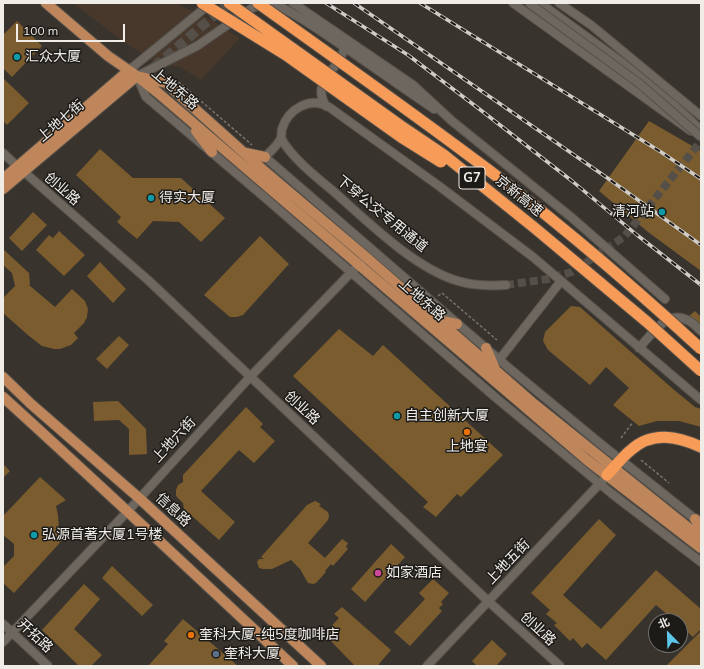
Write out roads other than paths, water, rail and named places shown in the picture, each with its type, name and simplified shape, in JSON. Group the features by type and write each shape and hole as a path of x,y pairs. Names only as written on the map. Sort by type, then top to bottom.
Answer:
{"highway":[{"path":"202,3 286,55 401,137 490,192"},
{"name":"京新高速","path":"229,3 444,155 647,322 701,371"},
{"name":"京新高速","path":"258,3 460,149 547,216 629,284 701,349"},
{"path":"611,472 630,450 642,442 655,438 669,437 685,440 701,447"}],"main road":[{"name":"上地东路","path":"46,3 102,51 133,73 194,123 342,258 355,269 373,276 581,456 611,472 701,538"},
{"name":"上地东路","path":"133,73 166,83 244,153 355,242 366,257 437,320 576,438 611,472 701,548"},
{"name":"上地七街","path":"3,189 20,169 133,73"},
{"path":"194,123 196,133 212,152"},
{"path":"244,153 265,157"},
{"name":"上地七街","path":"3,179 20,169"},
{"path":"437,320 457,324"},
{"path":"486,348 497,372"},
{"name":"信息路","path":"3,377 31,404 139,498 321,666"},
{"path":"3,397 128,510 200,580 293,666"},
{"path":"698,520 701,529"}],"street":[{"path":"133,73 212,3"},
{"path":"133,73 197,46 252,8 266,3"},
{"path":"273,3 291,11 407,92 452,121"},
{"path":"293,3 413,85 452,121 549,198 625,262 665,299"},
{"path":"513,3 691,132 701,131"},
{"path":"529,3 640,84 701,137"},
{"path":"540,3 624,64 674,105 701,131"},
{"path":"559,3 591,25 701,116"},
{"path":"326,106 322,99 321,93 325,79 341,57 344,47 342,36"},
{"path":"133,73 146,97 342,258 355,242"},
{"path":"701,400 533,257 439,186 322,103 313,102 299,106 288,118 282,128 281,138 265,157 355,242 500,360 701,562"},
{"name":"下穿公交专用通道","path":"281,138 288,150 330,188 405,252 424,265 457,281 476,285 506,285"},
{"name":"创业路","path":"3,153 148,280 488,601 560,666"},
{"name":"上地六街","path":"3,642 128,510 250,377 366,257"},
{"path":"500,360 561,281"},
{"path":"639,348 665,321 677,317 689,321 701,331"},
{"path":"611,472 698,520"},
{"name":"上地五街","path":"427,666 611,472"},
{"name":"开拓路","path":"3,624 48,666"}],"tunnel":[{"path":"154,67 229,3"},
{"path":"506,285 548,279 572,272 625,236 701,141"}],"railway":[{"path":"326,3 408,55 572,181 637,235 701,285"},
{"path":"354,3 606,177 701,245"},
{"path":"420,3 661,152 701,179"}],"place":[{"name":"汇众大厦","path":"17,57"},
{"name":"得实大厦","path":"151,198"},
{"name":"清河站","path":"662,212"},
{"name":"自主创新大厦","path":"397,416"},
{"name":"上地宴","path":"467,432"},
{"name":"弘源首著大厦1号楼","path":"34,535"},
{"name":"如家酒店","path":"378,573"},
{"name":"奎科大厦-纯5度咖啡店","path":"191,635"},
{"name":"奎科大厦","path":"216,654"}]}
